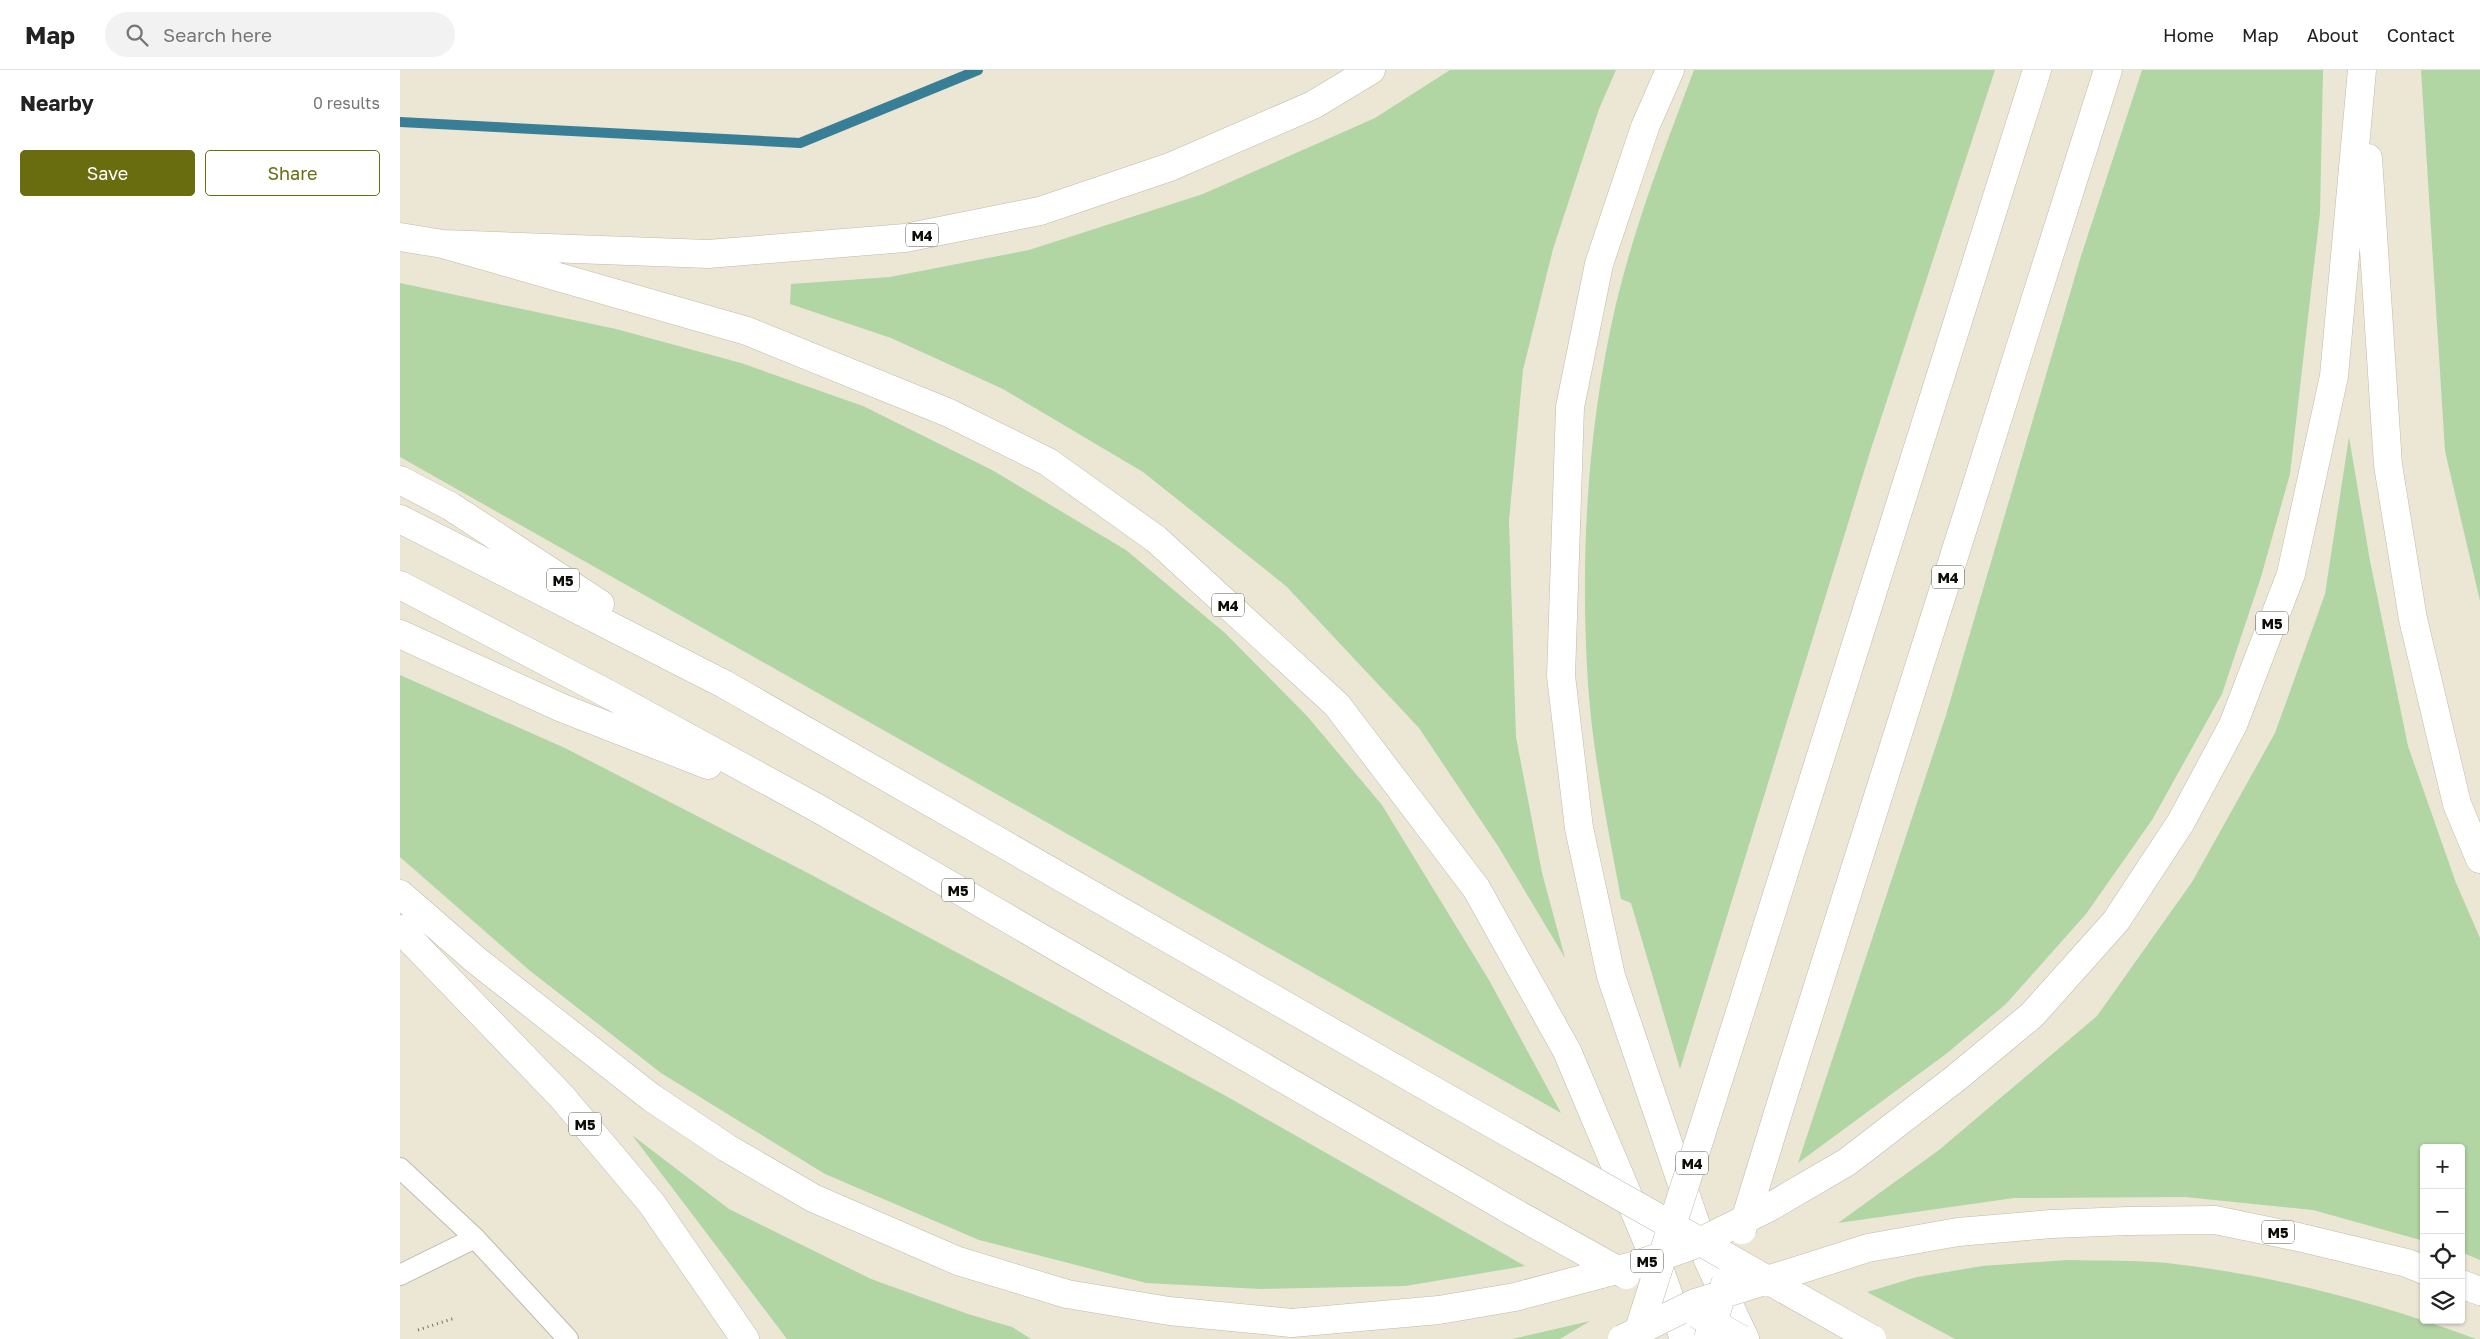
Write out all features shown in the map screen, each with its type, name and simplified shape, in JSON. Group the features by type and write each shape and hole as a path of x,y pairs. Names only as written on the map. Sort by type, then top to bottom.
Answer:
{"highway":[{"name":"M4","path":"400,238 443,244 708,254 906,238 1040,211 1170,167 1314,105 1371,70"},
{"name":"M4","path":"1670,70 1645,127 1600,264 1570,407 1561,676 1580,828 1611,976 1708,1260 1745,1339"},
{"name":"M4","path":"1636,1339 2037,70"},
{"name":"M4","path":"1708,1339 2108,70"},
{"name":"M5","path":"2362,70 2388,465 2413,619 2457,804 2480,859"},
{"name":"M5","path":"400,894 477,961 652,1098 727,1148 813,1198 958,1261 1067,1294 1169,1311 1292,1322 1438,1310 1515,1297 1636,1265 1691,1246 1770,1207 1847,1162 1956,1078 2032,1015 2116,921 2181,822 2233,725 2291,574 2334,376 2362,70"},
{"name":"M4","path":"443,244 747,331 949,413 1048,462 1156,539 1337,705 1476,888 1568,1052 1662,1276 1684,1339"},
{"name":"M5","path":"400,480 450,506 724,684"},
{"name":"M5","path":"400,519 724,684 1872,1339"},
{"name":"M5","path":"400,586 610,695 819,809 1508,1210 1741,1339"},
{"name":"M5","path":"400,634 562,708 819,809"},
{"name":"M5","path":"400,929 562,1097 652,1204 745,1339"},
{"name":"M5","path":"1622,1339 1695,1303 1868,1248 1958,1232 2051,1224 2215,1220 2298,1236 2407,1263 2420,1268"},
{"path":"2465,1285 2480,1291"}],"lane":[{"path":"400,1168 475,1238 568,1339"},
{"path":"400,1275 475,1238"}],"path":[{"path":"418,1330 455,1318"}],"green space":[{"path":"1450,70 1616,70 1599,109 1553,249 1523,370 1509,521 1516,737 1542,873 1565,958 1498,846 1419,728 1286,586 1143,472 1003,389 891,338 790,304 791,284 890,277 1029,250 1203,194 1375,118"},
{"path":"1694,70 1995,70 1870,452 1680,1069 1631,903 1621,899 1593,738 1588,684 1585,589 1588,493 1592,446 1606,351 1632,245 1651,186"},
{"path":"2142,70 2323,70 2320,213 2290,474 2261,577 2222,694 2152,820 2086,914 2006,1004 1946,1054 1798,1163 1946,715 2081,256"},
{"path":"2421,70 2480,70 2480,601 2445,451"},
{"path":"400,283 616,329 741,363 863,406 992,470 1126,550 1225,633 1307,716 1382,805 1489,980 1561,1113 400,457"},
{"path":"2349,437 2370,561 2408,746 2456,883 2480,938 2480,1260 2465,1254 2465,1144 2420,1144 2420,1240 2313,1210 2185,1197 2014,1198 1838,1223 1939,1150 2097,1016 2192,882 2275,733 2325,594"},
{"path":"400,675 565,748 804,871 1226,1096 1525,1266 1405,1286 1261,1289 1146,1283 979,1240 825,1174 661,1073 529,970 400,857"},
{"path":"632,1135 729,1209 871,1279 968,1314 1012,1327 1031,1339 787,1339"},
{"path":"2068,1260 2167,1263 2207,1268 2285,1283 2363,1302 2420,1320 2420,1324 2433,1324 2476,1339 1955,1339 1867,1292 1917,1277 1982,1266"},
{"path":"1590,1321 1560,1339 1512,1339"}],"waterway":[{"path":"400,122 800,143 978,70"}]}
